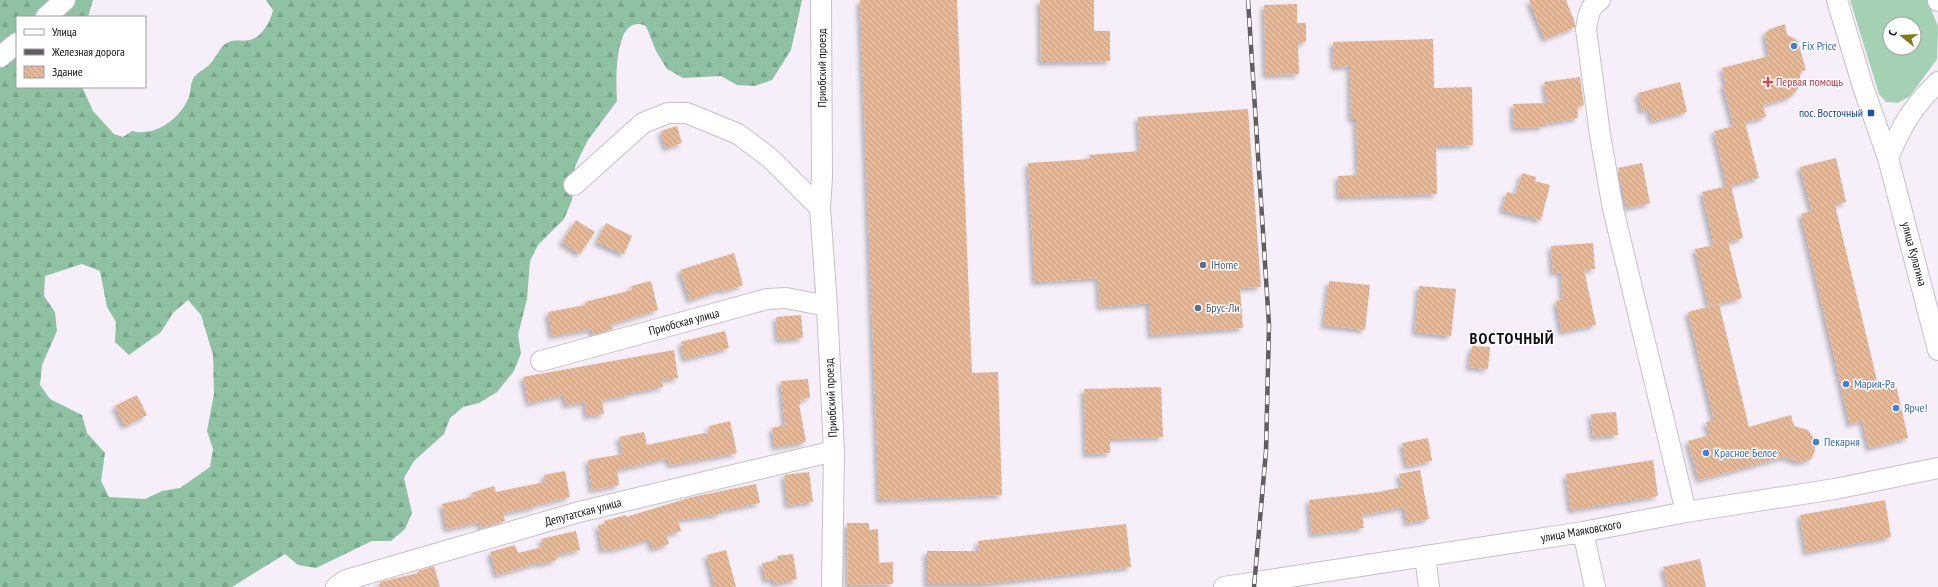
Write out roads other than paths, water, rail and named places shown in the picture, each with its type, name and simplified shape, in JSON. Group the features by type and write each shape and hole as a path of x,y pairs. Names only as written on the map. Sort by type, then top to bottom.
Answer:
{"street":[{"path":"47,16 65,0"},
{"name":"Приобский проезд","path":"821,0 822,177 820,208 827,306 834,451 832,587"},
{"path":"1600,0 1594,3 1588,15 1586,29 1613,210 1686,512"},
{"name":"улица Кулагина","path":"1837,0 1863,87 1888,158 1938,350"},
{"path":"0,57 16,44"},
{"path":"1888,158 1902,126 1917,104 1938,82"},
{"path":"574,185 643,123 668,113 687,113 738,134 770,158 820,208"},
{"name":"Приобская улица","path":"541,361 767,299 786,298 827,306"},
{"name":"Депутатская улица","path":"336,587 346,580 579,512 834,451"},
{"name":"улица Маяковского","path":"1224,587 1255,581 1263,585 1426,556 1583,532 1686,512 1835,489 1938,468"},
{"path":"1583,532 1595,587"},
{"path":"1426,556 1429,587"}],"railway":[{"path":"1248,0 1269,325 1266,451 1254,587"}],"place":[{"name":"Fix Price","path":"1794,46"},
{"name":"Первая помощь","path":"1768,82"},
{"name":"пос. Восточный","path":"1871,113"},
{"name":"IHome","path":"1203,265"},
{"name":"Брус-Ли","path":"1198,308"},
{"name":"Мария-Ра","path":"1846,384"},
{"name":"Ярче!","path":"1896,408"},
{"name":"Пекарня","path":"1816,442"},
{"name":"Красное Белое","path":"1706,453"}],"district":[{"name":"ВОСТОЧНЫЙ","path":"1512,338"}]}
